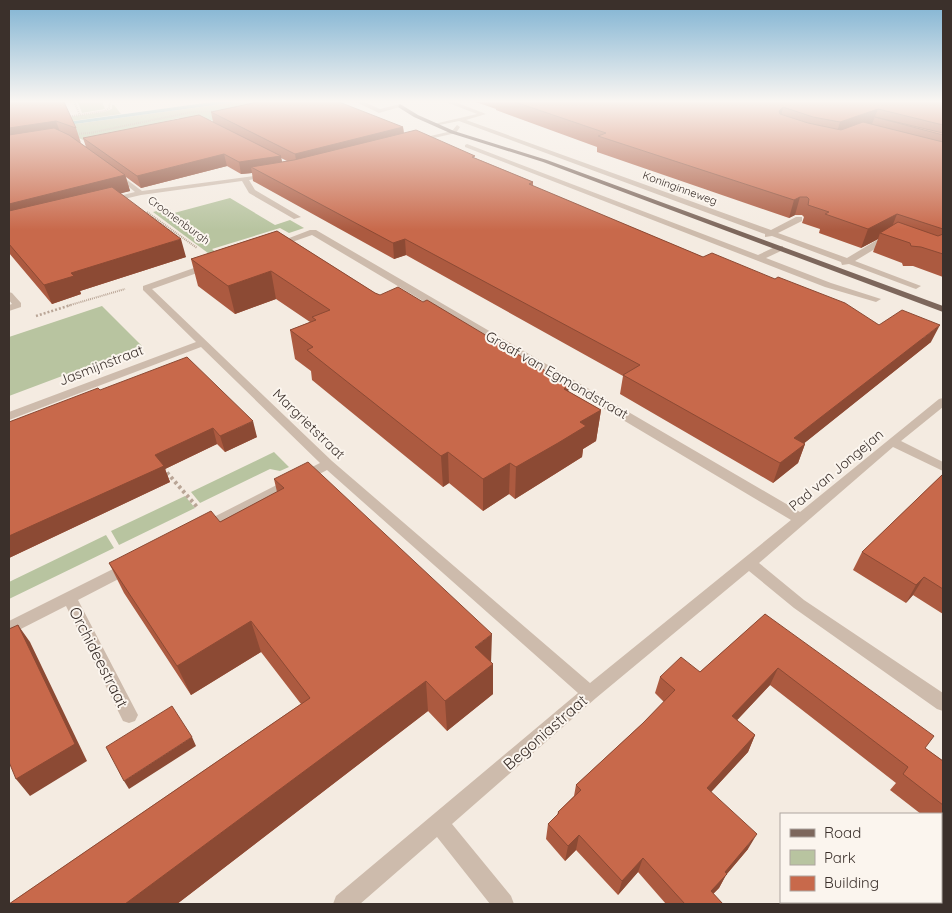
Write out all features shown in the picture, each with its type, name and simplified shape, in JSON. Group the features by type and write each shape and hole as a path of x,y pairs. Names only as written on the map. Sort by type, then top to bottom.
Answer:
{"main road":[{"name":"Koninginneweg","path":"493,145 526,154 943,309"},
{"name":"Koninginneweg","path":"510,145 526,154"}],"street":[{"path":"471,145 467,146 849,293 876,299"},
{"name":"Koninginneweg","path":"515,145 599,170 916,286"},
{"name":"Croonenburgh","path":"109,168 141,193"},
{"path":"585,176 599,170"},
{"name":"Croonenburgh","path":"103,203 141,193 279,173"},
{"path":"245,179 252,191 297,217"},
{"path":"758,240 800,219"},
{"name":"Graaf van Egmondstraat","path":"266,248 313,232 801,519"},
{"path":"834,269 889,236 898,239"},
{"path":"758,258 780,248"},
{"path":"146,288 223,261"},
{"name":"Margrietstraat","path":"146,288 204,342 328,464 590,693"},
{"path":"9,295 18,305 9,308"},
{"name":"Jasmijnstraat","path":"9,416 204,342"},
{"name":"Pad van Jongejan","path":"749,563 943,401"},
{"path":"892,442 943,467"},
{"path":"195,533 328,464"},
{"name":"Orchideestraat","path":"9,628 145,559"},
{"path":"749,563 799,604 943,703"},
{"name":"Begoniastraat","path":"344,904 440,824 590,693 749,563"},
{"name":"Orchideestraat","path":"69,598 129,715"},
{"path":"440,824 503,904"}],"path":[{"name":"Croonenburgh","path":"141,193 136,204 223,261"},
{"path":"30,318 118,290 146,288"}],"green space":[{"path":"230,198 275,225 290,220 304,228 289,233 280,228 212,249 219,255 212,256 153,212 168,208 174,213"},
{"path":"102,306 142,346 9,396 9,337"},
{"path":"274,452 289,467 280,471 270,469 200,503 191,492"},
{"path":"185,496 195,508 119,545 111,531"},
{"path":"106,535 114,548 9,599 9,582"}],"building":[{"path":"9,145 82,145 125,175 9,204"},
{"path":"92,145 258,145 281,156 239,162 224,154 137,176"},
{"path":"276,145 333,145 295,154"},
{"path":"357,145 449,145 475,156 472,157 533,182 529,184 703,257 712,253 775,279 778,277 845,303 879,325 902,310 940,325 794,438 805,444 780,463 623,375 640,365 405,239 393,243 251,167 294,160"},
{"path":"624,145 943,145 943,229 897,214 868,229 825,214 829,212 808,205 809,199 807,197 800,197 794,200"},
{"path":"112,187 181,239 71,273 74,276 44,285 9,244 9,211"},
{"path":"898,222 938,236 943,234 943,254 911,246 910,243 880,233"},
{"path":"277,231 375,293 380,295 398,287 423,302 427,300 569,385 564,389 601,410 580,422 586,426 558,443 516,467 510,463 483,479 448,452 441,456 307,350 313,347 290,330 316,320 312,317 330,310 271,271 228,286 191,259"},
{"path":"187,357 253,421 220,436 213,428 155,455 164,466 9,536 9,422"},
{"path":"308,462 492,634 475,647 493,664 445,701 426,681 125,904 9,904 310,698 251,621 177,666 109,563 211,511 220,522 284,488 274,479"},
{"path":"943,474 943,589 924,577 916,585 862,552"},
{"path":"765,614 934,736 925,748 943,761 943,805 903,774 908,767 778,668 732,716 755,735 707,788 757,834 725,872 727,874 711,891 723,904 685,904 643,858 622,881 579,835 568,846 548,824 581,790 576,785 643,723 675,690 660,677 681,657 700,672"},
{"path":"18,625 75,744 16,779 9,762 9,629"},
{"path":"172,706 192,737 124,781 106,747"},
{"path":"923,903 924,904 882,904"}]}
